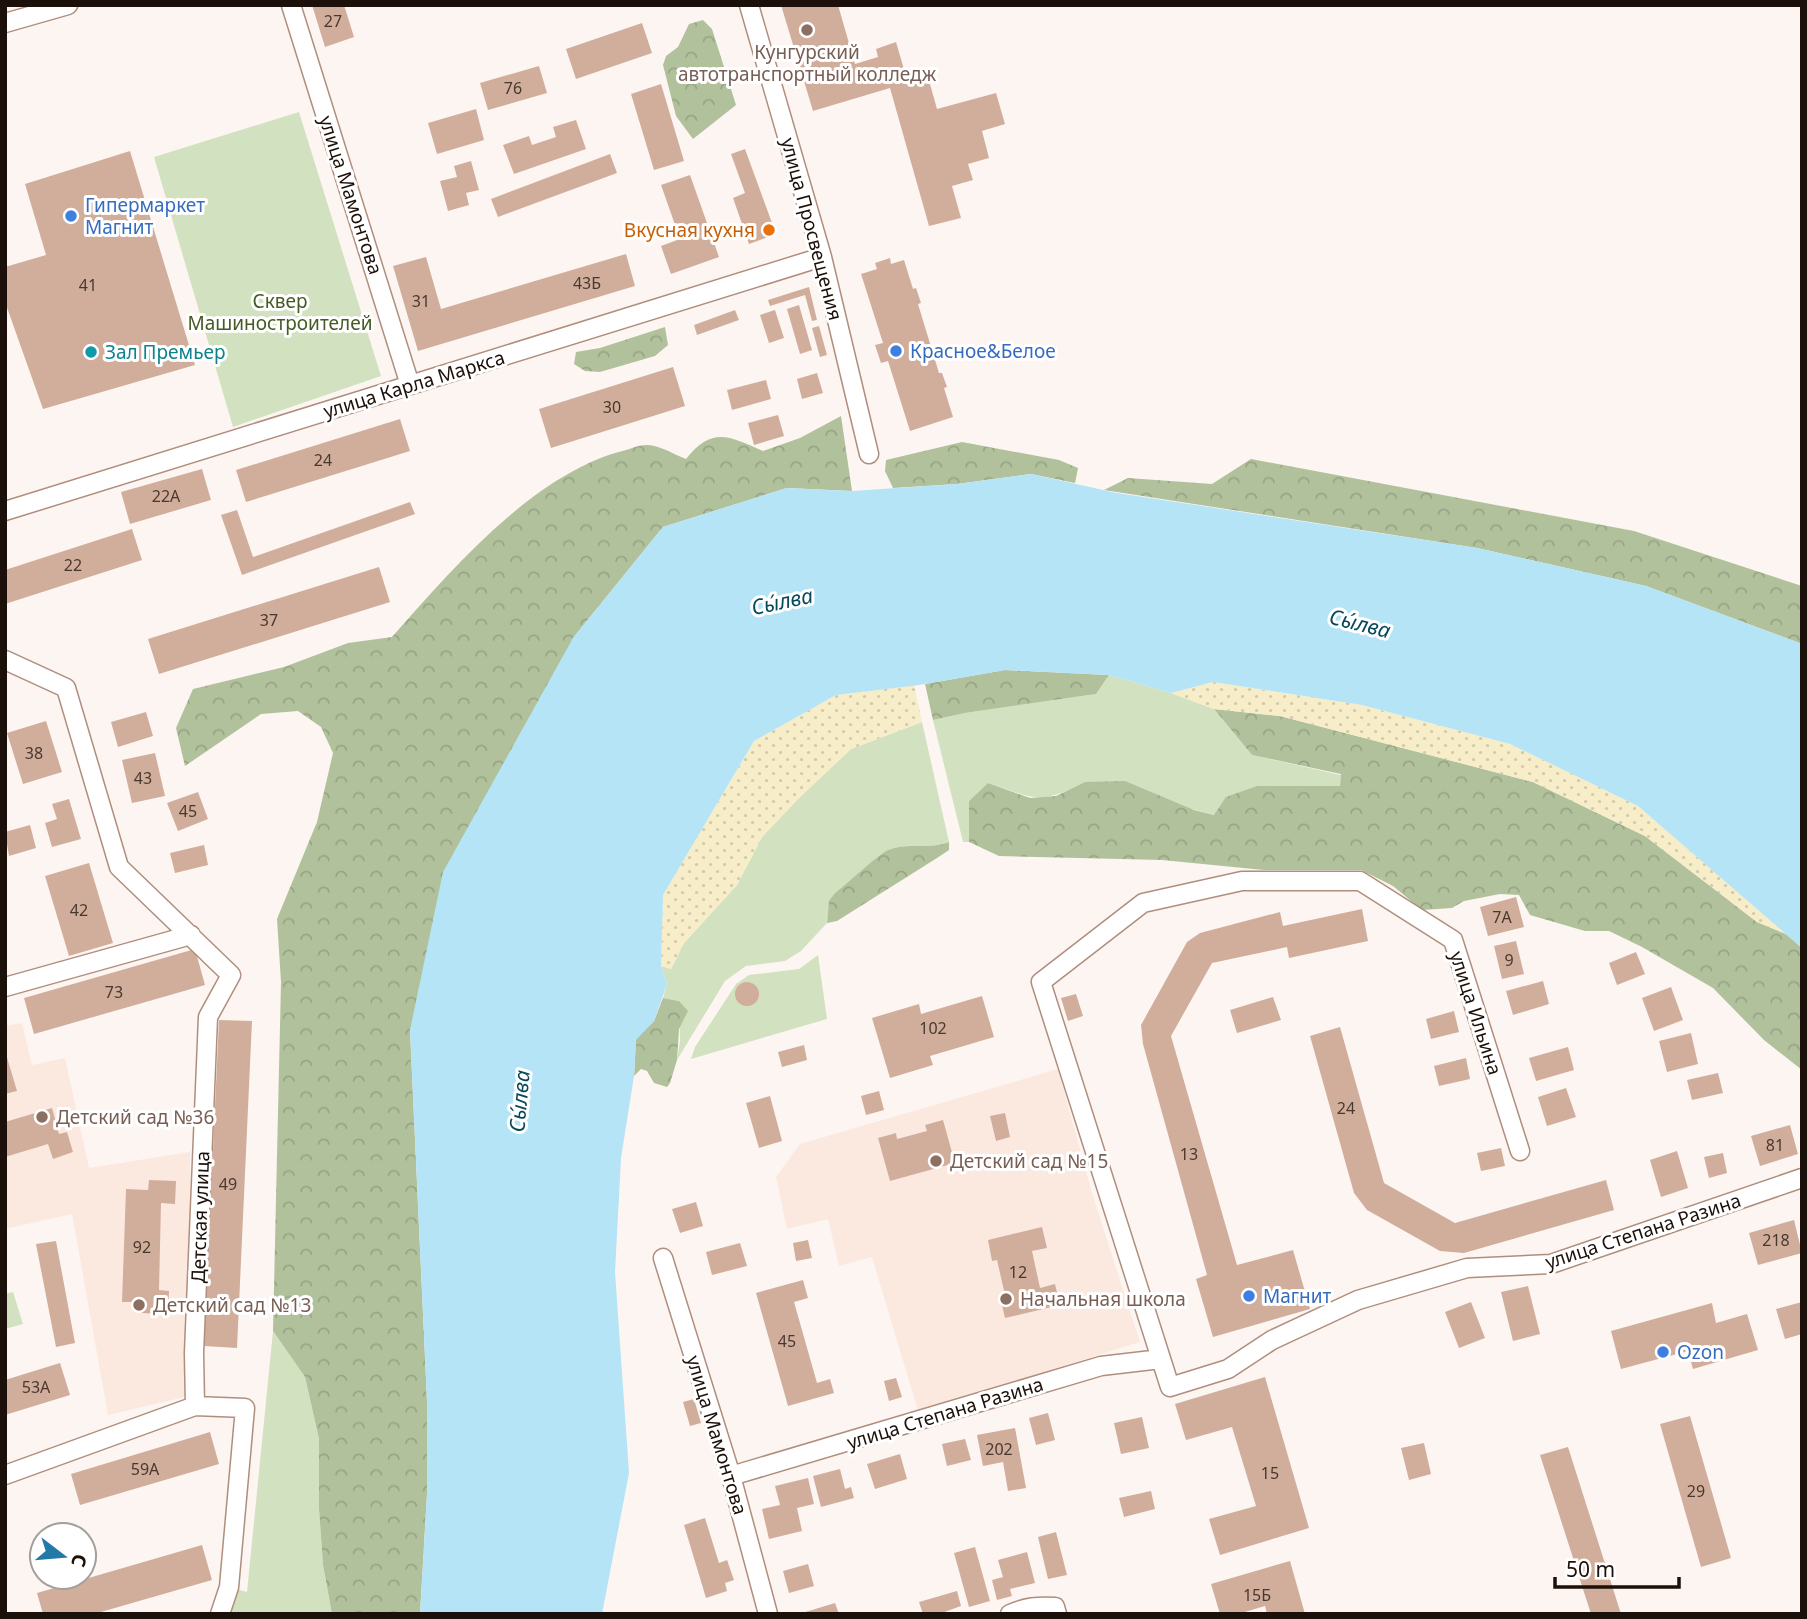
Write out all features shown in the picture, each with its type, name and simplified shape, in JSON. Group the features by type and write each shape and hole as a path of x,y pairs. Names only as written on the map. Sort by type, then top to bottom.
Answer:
{"street":[{"path":"5,23 68,5"},
{"name":"улица Мамонтова","path":"291,5 410,385"},
{"name":"улица Просвещения","path":"749,5 822,257 869,454"},
{"name":"улица Карла Маркса","path":"5,511 822,257"},
{"name":"Детская улица","path":"5,660 66,688 119,867 231,975 208,1017 194,1353 195,1406"},
{"name":"улица Ильина","path":"1161,1359 1041,982 1143,903 1242,881 1360,881 1453,940 1520,1151"},
{"path":"5,987 191,935"},
{"name":"улица Степана Разина","path":"731,1476 1101,1366 1161,1359 1170,1387 1228,1369 1272,1340 1358,1300 1467,1268 1551,1264 1802,1178"},
{"name":"улица Мамонтова","path":"663,1258 731,1476 768,1614"},
{"path":"5,1475 195,1406 245,1408 229,1587 220,1614"},
{"path":"1010,1614 1031,1606 1042,1606 1055,1607 1057,1614"}],"shaded area":[{"name":"Детский сад №13","path":"22,1023 32,1065 65,1058 89,1168 190,1152 189,1396 108,1415 72,1214 5,1229 5,1026"},
{"path":"1058,1069 1092,1193 1140,1342 918,1411 872,1257 839,1266 828,1219 787,1229 776,1177 800,1144"}],"green space":[{"path":"703,20 712,29 736,105 693,139 676,116 663,65 666,56 678,47 689,24"},
{"name":"Сквер Машиностроителей","path":"299,112 381,376 233,427 154,157"},
{"path":"665,327 668,345 655,356 600,372 585,371 574,364 576,352 600,348"},
{"path":"841,416 852,491 787,488 663,527 573,638 410,1030 427,1401 427,1494 420,1614 332,1614 323,1565 319,1509 319,1439 305,1377 273,1331 281,982 277,919 317,822 333,753 321,727 298,711 261,714 185,766 176,728 193,689 284,667 348,643 392,637 441,582 497,526 559,479 592,462 646,445 661,448 686,459 704,442 722,437 763,451 800,438"},
{"path":"962,442 1059,460 1078,468 1075,483 1031,474 957,484 893,488 885,471 886,460"},
{"path":"1251,459 1634,531 1802,586 1802,644 1646,586 1477,548 1104,490 1128,478 1212,484"},
{"path":"1005,670 1109,675 1096,694 933,720 925,684"},
{"path":"1109,675 1214,709 1252,755 1341,775 1340,787 1257,786 1215,815 1085,782 1046,797 1027,796 988,783 969,801 969,842 963,842 933,720 1096,694"},
{"path":"1214,709 1280,716 1533,782 1645,836 1757,922 1786,934 1802,948 1802,1070 1764,1040 1713,988 1609,931 1585,931 1530,915 1519,895 1500,894 1464,901 1452,908 1422,910 1393,886 1361,870 1264,870 1162,860 999,856 969,842 969,801 988,783 1030,798 1056,796 1085,782 1125,781 1194,810 1214,815 1226,797 1257,786 1340,786 1341,774 1252,755"},
{"path":"922,722 949,842 934,846 895,848 876,858 835,893 829,902 827,923 801,951 785,961 746,966 725,981 677,1060 680,1041 679,1001 663,998 667,984 661,966 671,969 684,943 737,885 762,837 851,749"},
{"path":"949,842 949,850 937,858 837,921 827,923 829,901 835,893 883,853 895,848 934,846"},
{"path":"818,955 827,1019 691,1059 695,1047 736,984 749,975 799,969"},
{"path":"663,998 679,1001 688,1011 679,1029 677,1060 667,1087 654,1083 647,1071 641,1069 634,1076 636,1039 654,1021"},
{"path":"13,1292 23,1324 5,1329 5,1294"},
{"path":"273,1331 305,1377 319,1439 319,1509 323,1565 332,1614 225,1614 229,1587 247,1592"}],"sand":[{"path":"1213,682 1362,705 1510,744 1638,806 1786,934 1757,922 1645,836 1533,782 1280,716 1214,709 1171,693"},
{"path":"914,685 922,722 851,749 762,837 737,885 684,943 671,969 661,966 663,895 754,741 836,695"}],"water":[{"name":"Сы́лва","path":"1031,474 1117,493 1477,548 1646,586 1802,644 1802,948 1638,806 1510,744 1362,705 1213,682 1171,693 1109,675 1005,670 919,685 836,695 754,741 663,895 661,966 667,984 654,1021 636,1040 634,1076 621,1158 615,1272 629,1473 602,1614 420,1614 427,1494 427,1401 410,1030 443,872 573,638 663,527 787,488 852,491 957,484"}],"building":[{"path":"312,5 344,5 354,37 325,47"},
{"path":"781,5 838,5 855,64 878,57 876,49 896,42 908,83 928,77 937,109 996,93 1005,124 982,131 989,158 968,164 973,180 952,186 961,218 929,226 890,88 813,111"},
{"path":"642,23 652,53 576,79 566,49"},
{"path":"539,66 547,93 488,110 480,83"},
{"path":"661,84 684,161 654,170 631,94"},
{"path":"476,109 484,140 437,154 428,123"},
{"path":"576,120 586,149 514,174 503,145 529,136 532,145 556,137 553,127"},
{"path":"745,149 776,234 749,244 733,198 745,193 731,154"},
{"path":"130,151 195,365 43,409 5,302 5,267 46,255 25,184"},
{"path":"610,154 617,173 498,217 491,199"},
{"path":"471,161 479,190 466,193 469,205 448,211 440,181 457,177 454,166"},
{"path":"690,175 719,257 671,274 661,246 680,239 661,185"},
{"path":"626,254 635,286 418,351 393,266 426,257 441,309"},
{"path":"890,258 891,264 904,260 913,289 916,288 921,303 918,304 939,373 942,373 947,387 944,388 953,417 910,431 888,361 881,363 875,345 883,343 861,274 877,269 875,263"},
{"path":"809,287 817,320 812,321 805,295 770,306 768,300"},
{"path":"799,305 812,350 800,354 787,309"},
{"path":"735,310 739,320 697,335 694,325"},
{"path":"775,310 784,338 769,343 760,315"},
{"path":"819,326 827,355 820,357 812,328"},
{"path":"673,367 685,406 551,448 539,409"},
{"path":"817,373 823,393 802,399 797,379"},
{"path":"766,380 771,399 732,410 727,390"},
{"path":"778,415 784,436 754,445 748,423"},
{"path":"400,419 410,451 246,502 236,470"},
{"path":"202,469 211,500 130,524 121,492"},
{"path":"410,502 415,514 242,575 221,515 237,510 253,557"},
{"path":"132,529 142,560 5,604 5,570"},
{"path":"379,567 390,602 159,674 148,639"},
{"path":"146,712 153,736 118,747 111,722"},
{"path":"46,721 62,772 23,784 7,733"},
{"path":"155,753 165,796 132,803 122,760"},
{"path":"198,792 208,819 178,831 167,803"},
{"path":"69,799 81,839 52,847 45,823 57,819 52,804"},
{"path":"30,825 36,848 9,856 5,832"},
{"path":"204,845 208,865 175,873 170,853"},
{"path":"89,863 113,943 69,956 45,876"},
{"path":"1516,897 1524,927 1488,936 1480,907"},
{"path":"1362,909 1368,941 1289,958 1287,947 1212,963 1171,1036 1237,1265 1293,1250 1310,1309 1213,1337 1196,1279 1207,1275 1143,1044 1141,1025 1187,942 1200,933 1280,912 1283,926"},
{"path":"1516,941 1524,974 1502,979 1494,946"},
{"path":"195,949 205,985 34,1034 24,998"},
{"path":"1636,952 1645,974 1617,985 1609,963"},
{"path":"1543,981 1549,1004 1513,1015 1506,991"},
{"path":"747,982 756,985 759,994 756,1003 747,1006 738,1003 735,994 738,985"},
{"path":"1671,987 1683,1020 1654,1031 1642,998"},
{"path":"1076,994 1083,1016 1068,1021 1061,998"},
{"path":"982,996 994,1037 930,1056 933,1065 890,1078 872,1018 919,1004 921,1014"},
{"path":"1273,997 1281,1020 1237,1033 1230,1010"},
{"path":"1454,1011 1459,1032 1431,1039 1426,1019"},
{"path":"219,1020 252,1021 237,1348 204,1346"},
{"path":"1340,1027 1384,1183 1455,1223 1606,1180 1614,1210 1464,1253 1440,1251 1367,1210 1354,1193 1310,1036"},
{"path":"1691,1033 1698,1064 1667,1072 1659,1041"},
{"path":"804,1045 807,1060 782,1067 778,1052"},
{"path":"1568,1047 1574,1070 1536,1081 1529,1058"},
{"path":"5,1055 17,1091 5,1094"},
{"path":"1466,1058 1470,1079 1439,1086 1434,1066"},
{"path":"1718,1073 1723,1093 1692,1100 1687,1080"},
{"path":"1566,1088 1576,1117 1547,1126 1538,1097"},
{"path":"879,1091 884,1110 866,1115 861,1096"},
{"path":"770,1096 782,1141 759,1148 746,1103"},
{"path":"52,1108 59,1134 67,1132 73,1152 53,1159 48,1144 5,1157 5,1122"},
{"path":"1005,1113 1010,1137 996,1141 990,1116"},
{"path":"943,1120 955,1163 890,1181 878,1138 896,1133 897,1139 927,1131 925,1125"},
{"path":"1790,1125 1798,1154 1760,1166 1751,1136"},
{"path":"1501,1148 1505,1166 1481,1171 1477,1153"},
{"path":"1677,1151 1688,1188 1661,1197 1650,1160"},
{"path":"1723,1153 1727,1173 1709,1178 1704,1157"},
{"path":"149,1180 176,1181 175,1204 161,1203 159,1290 169,1291 168,1314 141,1313 142,1302 122,1302 126,1189 148,1190"},
{"path":"696,1202 703,1226 680,1233 672,1209"},
{"path":"1794,1220 1802,1253 1758,1265 1749,1233"},
{"path":"1042,1227 1047,1248 1032,1251 1040,1288 1055,1284 1060,1305 1005,1318 1000,1296 1005,1295 997,1260 992,1261 988,1240"},
{"path":"808,1240 812,1258 796,1261 793,1243"},
{"path":"56,1241 75,1343 56,1347 36,1244"},
{"path":"740,1243 747,1266 712,1275 706,1252"},
{"path":"803,1280 808,1298 794,1302 817,1383 830,1379 834,1393 788,1406 756,1293"},
{"path":"1528,1286 1540,1334 1513,1341 1501,1292"},
{"path":"1471,1302 1485,1338 1459,1348 1445,1312"},
{"path":"1802,1302 1802,1334 1785,1339 1776,1309"},
{"path":"1712,1303 1716,1323 1747,1314 1758,1350 1693,1369 1688,1351 1621,1369 1611,1331"},
{"path":"60,1363 70,1395 5,1415 5,1380"},
{"path":"1265,1377 1309,1528 1220,1555 1209,1519 1256,1506 1232,1427 1186,1440 1175,1404"},
{"path":"896,1378 902,1397 889,1401 884,1381"},
{"path":"694,1399 701,1423 690,1426 683,1402"},
{"path":"1048,1413 1055,1440 1036,1445 1029,1418"},
{"path":"1690,1416 1731,1558 1701,1567 1660,1424"},
{"path":"1142,1417 1149,1448 1121,1454 1114,1423"},
{"path":"1015,1428 1026,1488 1008,1491 1003,1462 983,1466 977,1435"},
{"path":"210,1432 219,1464 80,1505 71,1474"},
{"path":"965,1439 971,1460 947,1466 942,1444"},
{"path":"1424,1443 1431,1474 1409,1480 1401,1448"},
{"path":"1568,1447 1621,1614 1591,1614 1540,1455"},
{"path":"900,1454 907,1479 875,1489 867,1464"},
{"path":"840,1469 845,1489 851,1487 854,1498 821,1507 813,1476"},
{"path":"808,1478 814,1504 797,1508 802,1531 769,1539 762,1509 780,1505 775,1486"},
{"path":"1151,1491 1155,1509 1124,1517 1119,1498"},
{"path":"705,1518 719,1563 727,1560 734,1580 725,1583 727,1591 706,1598 684,1525"},
{"path":"1056,1532 1067,1575 1048,1579 1038,1537"},
{"path":"202,1545 212,1580 94,1614 43,1614 37,1593 98,1591 98,1575"},
{"path":"975,1547 990,1601 969,1607 954,1553"},
{"path":"1027,1552 1035,1583 1010,1589 1012,1596 997,1600 992,1580 1003,1577 998,1560"},
{"path":"1290,1561 1305,1614 1267,1614 1265,1606 1238,1614 1220,1614 1211,1584"},
{"path":"808,1564 814,1586 789,1593 783,1571"},
{"path":"957,1591 961,1606 939,1614 923,1614 919,1602"},
{"path":"835,1603 839,1614 802,1614 802,1613"}],"place":[{"name":"Кунгурский автотранспортный колледж","path":"807,30"},
{"name":"Гипермаркет Магнит","path":"71,216"},
{"name":"Вкусная кухня","path":"769,230"},
{"name":"Красное&Белое","path":"896,351"},
{"name":"Зал Премьер","path":"91,352"},
{"name":"Детский сад №36","path":"42,1117"},
{"name":"Детский сад №15","path":"936,1161"},
{"name":"Магнит","path":"1249,1296"},
{"name":"Начальная школа","path":"1006,1299"},
{"name":"Детский сад №13","path":"139,1305"},
{"name":"Ozon","path":"1663,1352"}]}
